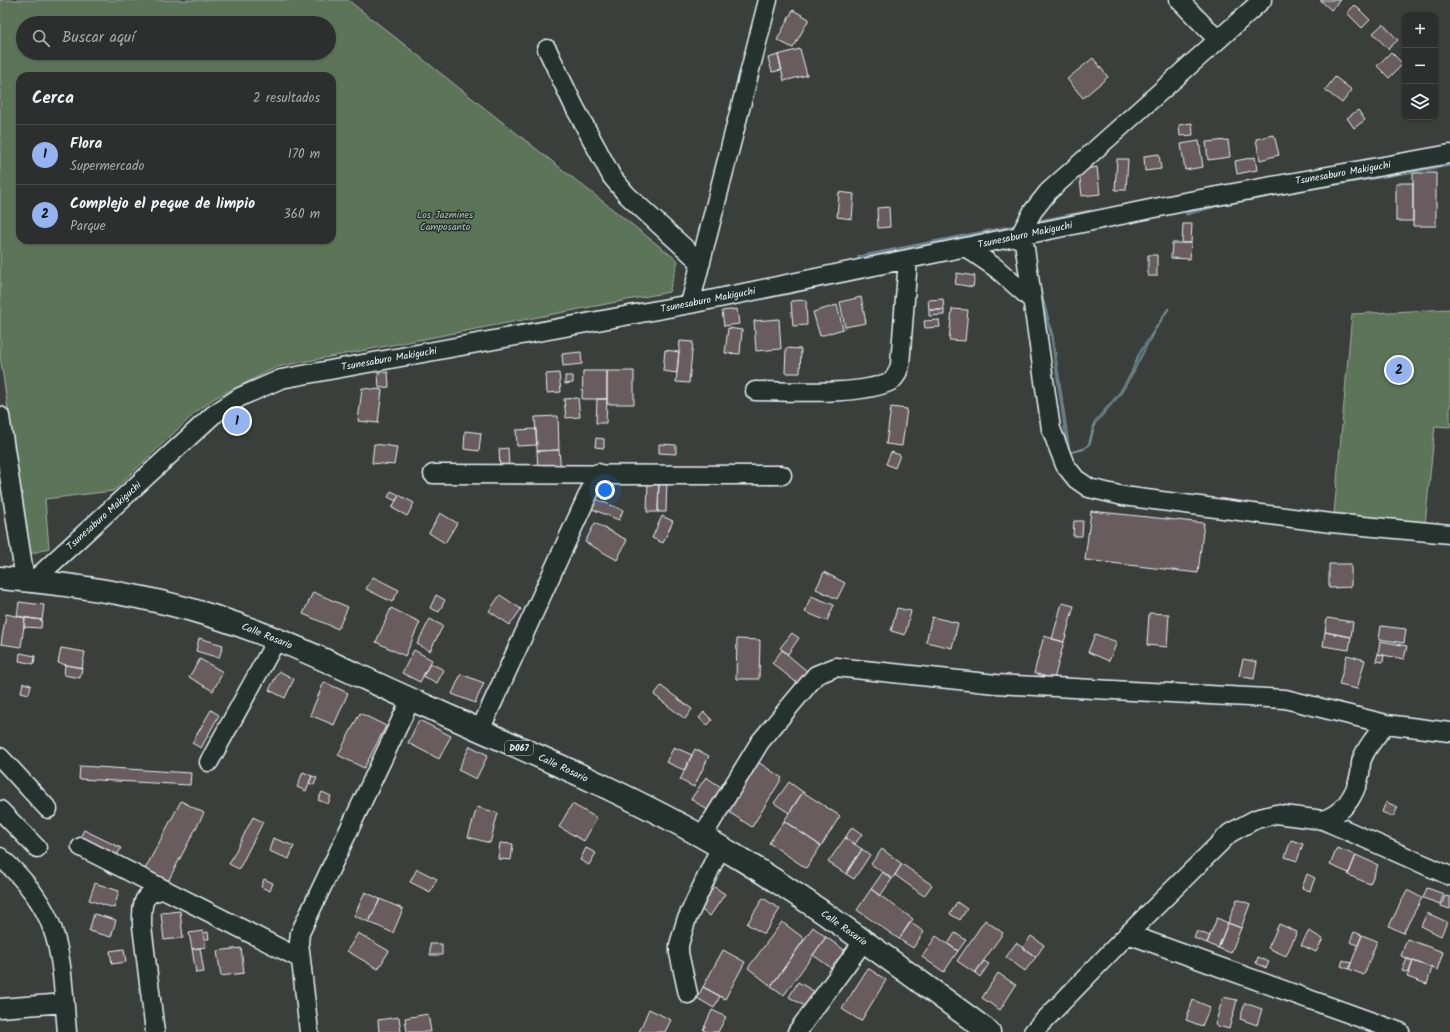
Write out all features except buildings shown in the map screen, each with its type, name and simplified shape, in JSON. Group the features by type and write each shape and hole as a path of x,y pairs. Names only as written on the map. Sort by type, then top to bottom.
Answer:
{"main road":[{"name":"Calle Rosario","path":"0,578 115,591 213,616 277,639 480,730 621,795 744,861 863,942 989,1032"}],"street":[{"path":"690,304 768,0"},
{"path":"1262,0 1048,192 1033,211 1022,235 1051,429 1066,465 1076,479 1089,488 1123,496 1331,523 1450,534"},
{"path":"1190,3 1218,40"},
{"path":"547,49 573,104 612,177 627,195 701,263"},
{"name":"Tsunesaburo Makiguchi","path":"29,581 213,415 240,397 281,379 690,304 1191,201 1450,154"},
{"path":"967,248 996,268 1032,300"},
{"path":"756,391 855,391 890,382 898,374 900,365 908,259"},
{"path":"0,416 29,581"},
{"path":"433,474 598,473 782,475"},
{"path":"480,730 598,473"},
{"path":"209,762 277,639"},
{"path":"688,994 679,953 679,945 711,842 760,742 816,675 836,667 996,684 1285,699 1386,724 1450,732"},
{"path":"310,1032 301,959 300,933 411,699"},
{"path":"1323,820 1336,815 1348,802 1356,787 1361,761 1366,750 1386,724"},
{"path":"0,757 48,809"},
{"path":"0,810 37,848"},
{"path":"1033,1032 1128,934 1230,833 1242,825 1256,819 1276,814 1323,820 1450,876"},
{"path":"81,847 301,959"},
{"path":"0,857 18,873 40,901 55,933 61,957 67,1032"},
{"path":"155,1032 142,926 142,912 144,901 149,894 155,890 166,890"},
{"path":"1128,934 1400,1032"},
{"path":"797,1032 863,942"},
{"path":"0,1008 65,1003"}],"green space":[{"name":"Los Jazmines Camposanto","path":"0,0 348,0 678,261 669,292 277,367 215,398 196,412 113,491 45,499 49,548 30,554 0,356"},
{"path":"1450,309 1450,427 1435,426 1425,525 1334,514 1352,314"}],"water":[{"path":"1450,163 1450,166 1230,203 1186,215 1186,213 1229,202"},
{"path":"1091,211 858,258 858,256"},
{"path":"1029,244 1053,336 1070,452 1085,448 1089,443 1094,422 1119,393 1131,373 1138,355 1168,308 1169,309 1154,332 1120,395 1095,424 1090,444 1083,450 1068,453 1051,336 1027,245"}],"place":[{"name":"Complejo el peque de limpio","path":"1399,370"},
{"name":"Flora","path":"237,421"}]}
